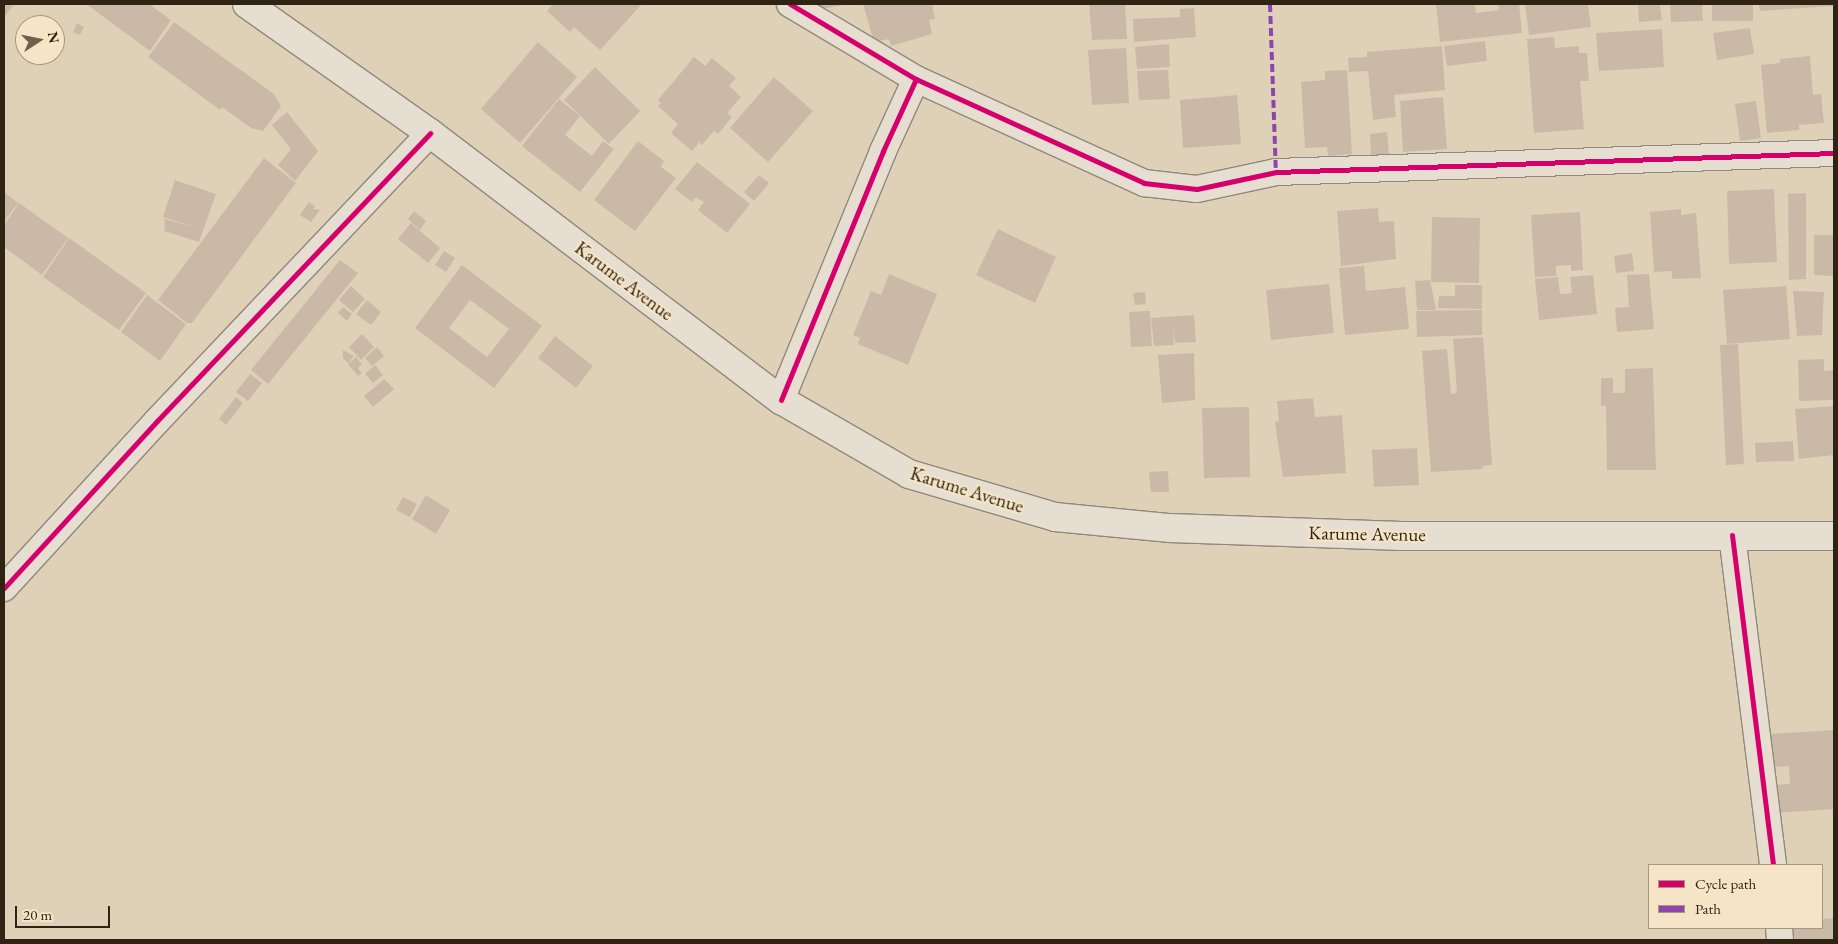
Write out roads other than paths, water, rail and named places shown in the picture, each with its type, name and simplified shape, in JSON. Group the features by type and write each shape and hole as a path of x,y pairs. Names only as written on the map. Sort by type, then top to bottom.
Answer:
{"main road":[{"name":"Karume Avenue","path":"247,4 430,133 781,400 909,474 1055,517 1170,528 1402,536 1834,536"}],"street":[{"path":"790,4 916,79 1144,183 1197,188 1276,172 1834,153"},
{"path":"781,400 882,151 916,79"},
{"path":"4,588 164,413 430,133"},
{"path":"1732,535 1773,864"}]}
